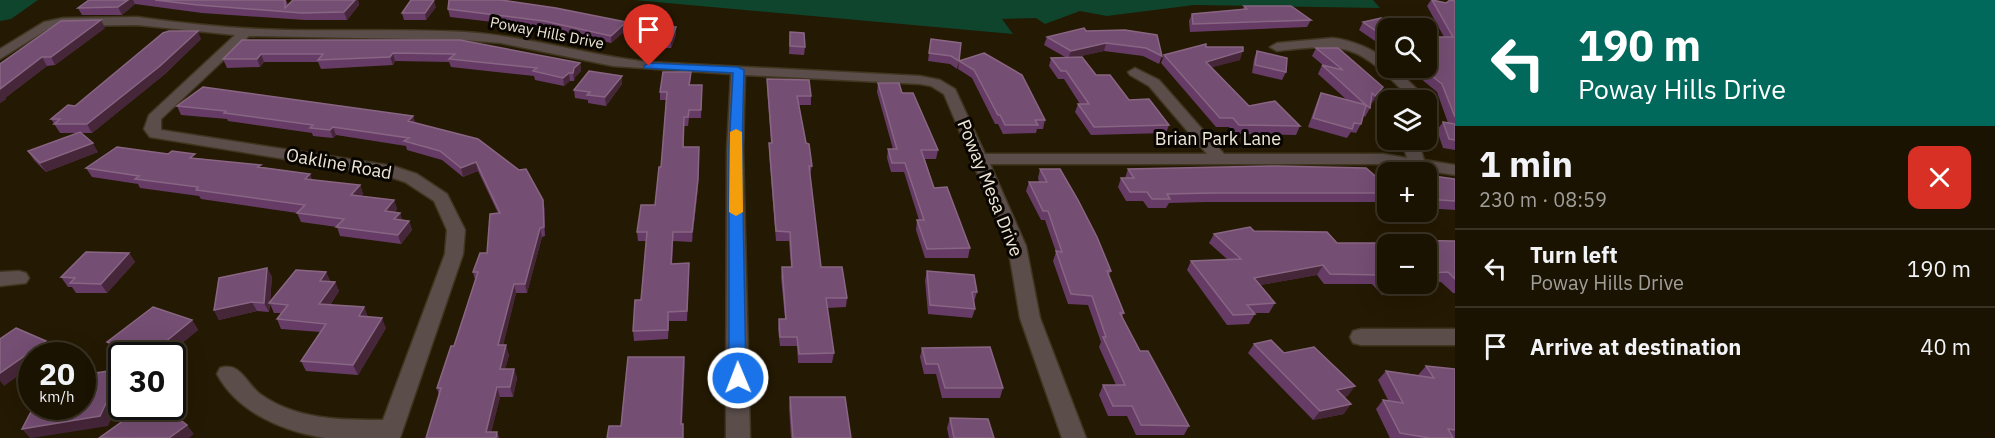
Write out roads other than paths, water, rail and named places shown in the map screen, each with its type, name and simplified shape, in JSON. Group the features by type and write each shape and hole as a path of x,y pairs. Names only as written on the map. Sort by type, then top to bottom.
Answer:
{"street":[{"name":"Poway Hills Drive","path":"0,55 44,26 63,22 137,21 246,32 463,36 501,39 613,62 920,80 935,83"},
{"name":"Oakline Road","path":"246,32 154,118 152,129 156,134 387,170 411,178 441,198 456,230 454,254 390,434"},
{"path":"1277,47 1328,42 1352,45 1390,70 1410,90"},
{"path":"738,70 735,149 738,438"},
{"path":"1135,72 1154,83 1219,158"},
{"name":"Poway Mesa Drive","path":"935,83 950,92 1017,246 1030,318 1074,438"},
{"name":"Brian Park Lane","path":"980,159 1383,159 1403,162"},
{"name":"Brian Park Lane","path":"1437,167 1455,170"},
{"path":"1361,337 1455,336"},
{"path":"228,374 252,400 292,421 336,430 390,434"}]}
